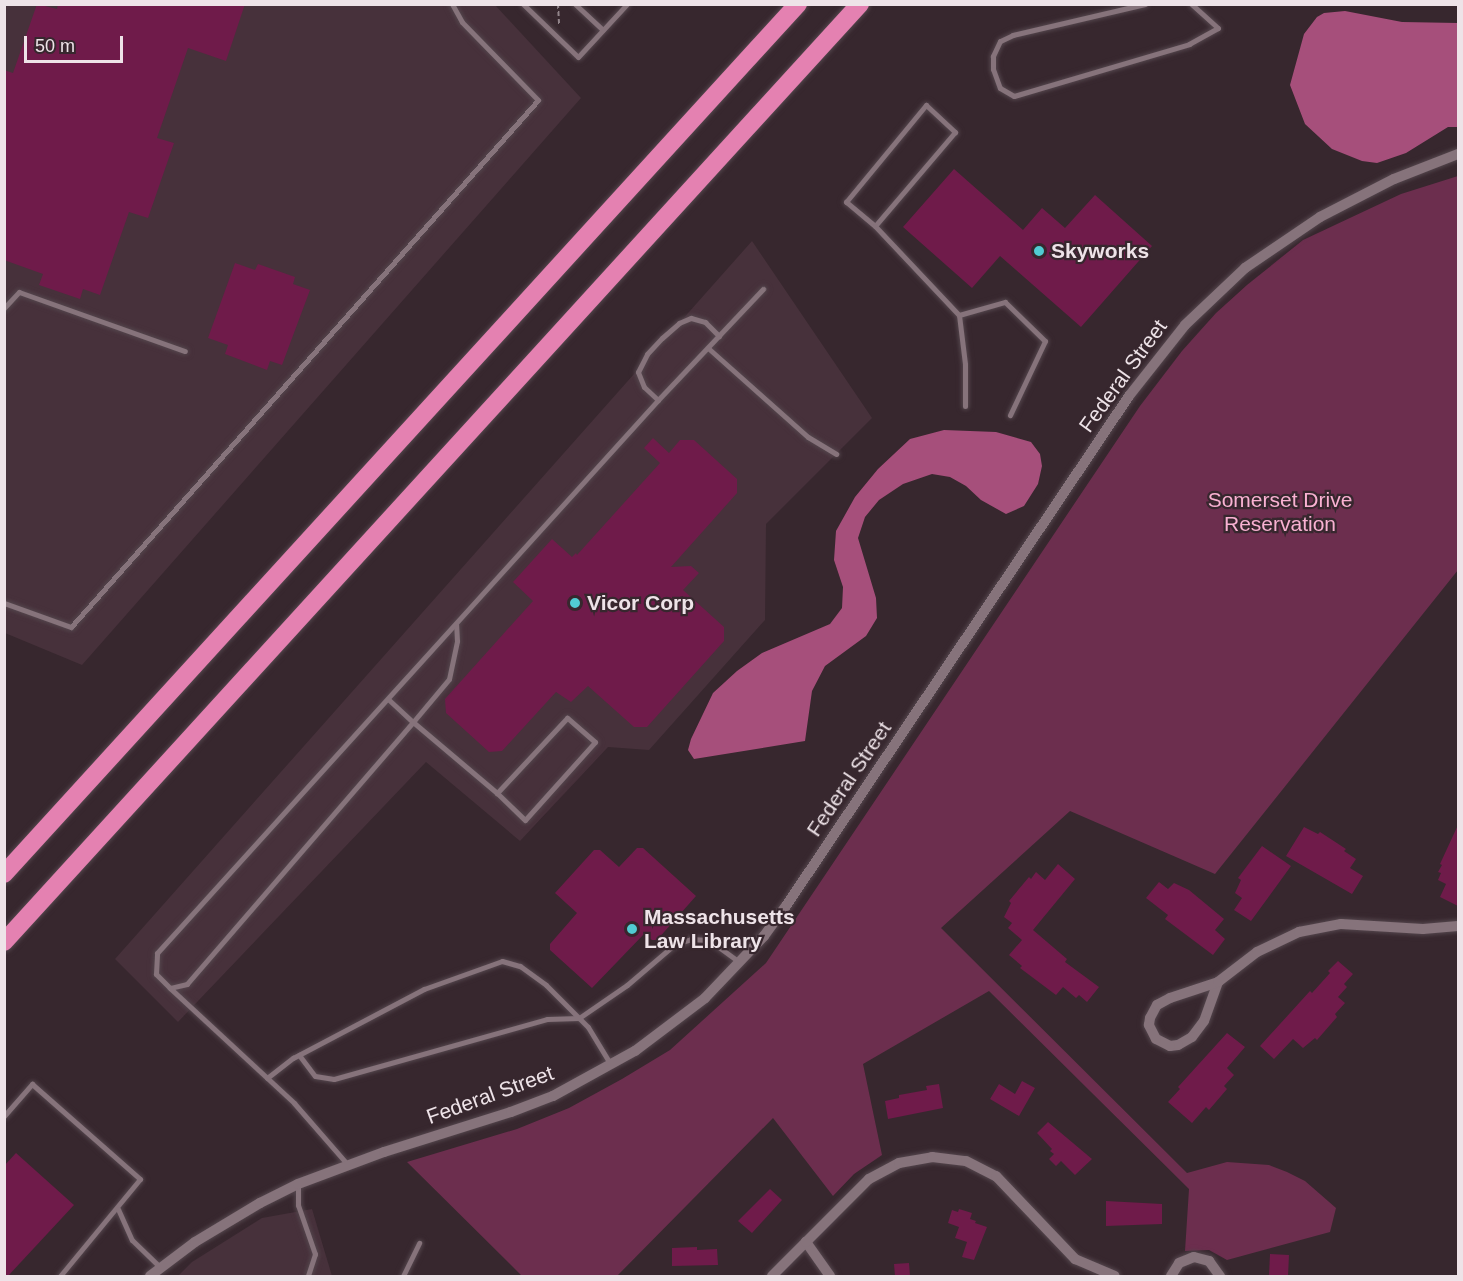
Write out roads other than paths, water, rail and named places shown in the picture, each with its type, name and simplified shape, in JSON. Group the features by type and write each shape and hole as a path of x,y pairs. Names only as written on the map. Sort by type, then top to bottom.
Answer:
{"highway":[{"path":"4,874 798,4"},
{"path":"4,942 860,4"}],"street":[{"name":"Federal Street","path":"150,1276 228,1221 298,1184 348,1165 511,1113 553,1096 611,1065 678,1020 705,998 764,936 829,844 1129,396 1185,325 1245,268 1302,228 1375,188 1458,154"},
{"path":"1218,982 1204,1021 1192,1037 1178,1045 1170,1046 1156,1039 1149,1025 1157,1005 1170,998 1218,982 1268,946 1309,928 1341,924 1423,929 1458,926"},
{"path":"772,1276 856,1190 884,1170 915,1158 949,1158 982,1167 1010,1187 1068,1253 1083,1264 1115,1276"},
{"path":"806,1242 830,1276"},
{"path":"1171,1276 1179,1263 1194,1257 1209,1261 1220,1276"}],"lane":[{"path":"4,603 71,627 538,100 462,22 452,4"},
{"path":"523,4 578,57 627,4"},
{"path":"575,4 603,30"},
{"path":"1145,4 1013,35 1000,41 993,56 993,69 1000,88 1014,96 1189,44 1218,28 1191,4"},
{"path":"875,226 955,132 926,105 846,202 875,226 959,315 966,364 965,406"},
{"path":"348,1165 294,1103 156,974 157,953 658,400 763,289"},
{"path":"4,308 19,292 185,351"},
{"path":"959,315 1005,302 1045,341 1010,415"},
{"path":"658,400 644,387 638,372 647,354 662,338 679,323 691,318 705,322 719,336"},
{"path":"708,348 808,437 836,454"},
{"path":"170,988 187,984 448,680 457,641 456,624"},
{"path":"388,699 525,819 594,742 567,718 497,794"},
{"path":"299,1055 315,1076 334,1079 547,1019 579,1018 627,985 675,944 691,939 709,940 740,963"},
{"path":"267,1078 299,1055 424,989 502,961 520,966 546,985 579,1018 611,1065"},
{"path":"4,1116 32,1084 140,1179 118,1209 60,1276"},
{"path":"298,1184 298,1205 315,1254 308,1276"},
{"path":"118,1209 132,1240 160,1268"},
{"path":"403,1276 419,1243"}],"place":[{"name":"Skyworks","path":"1039,251"},
{"name":"Vicor Corp","path":"575,603"},
{"name":"Massachusetts Law Library","path":"632,929"}],"park label":[{"name":"Somerset Drive Reservation","path":"1280,512"}]}
